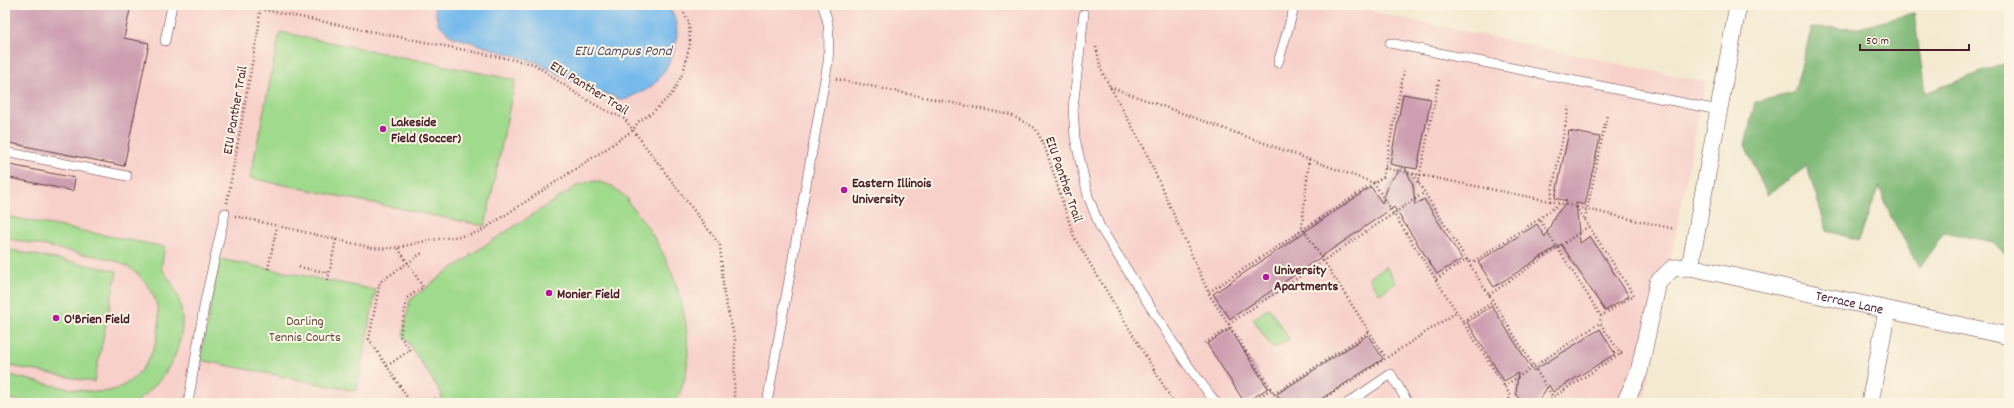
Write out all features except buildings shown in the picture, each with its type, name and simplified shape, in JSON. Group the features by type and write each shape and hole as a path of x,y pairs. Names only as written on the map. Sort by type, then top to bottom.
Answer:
{"street":[{"path":"1690,268 1738,5"},
{"name":"Terrace Lane","path":"1624,403 1639,372 1658,282 1673,268 1690,268 2009,336"},
{"path":"1870,403 1887,310"}],"lane":[{"path":"165,41 172,5"},
{"path":"767,403 828,62 829,29 826,14 822,5"},
{"path":"1278,63 1295,5"},
{"path":"1084,14 1073,108 1076,138 1088,196 1100,227 1184,360 1216,403"},
{"path":"1390,43 1718,110"},
{"path":"5,152 127,176"},
{"path":"188,403 205,301 225,213"},
{"path":"1348,403 1392,374 1408,403"}],"path":[{"path":"256,5 260,9"},
{"path":"225,213 373,248 398,248 415,243 466,236 481,231 586,164 633,130 638,122 653,112 672,94 683,73 690,44 689,24 680,5"},
{"name":"EIU Panther Trail","path":"225,213 249,88 260,9 534,64 567,88 606,112 624,118 720,245 724,295 735,339 734,403"},
{"path":"1096,47 1102,72 1144,148 1209,292 1228,324 1280,403"},
{"path":"1209,292 1383,177 1404,71"},
{"name":"EIU Panther Trail","path":"825,77 1011,115 1035,128 1045,147 1074,237 1174,403"},
{"path":"1418,184 1439,80"},
{"path":"1110,87 1374,183 1510,395 1509,403"},
{"path":"1550,201 1569,107"},
{"path":"1585,220 1607,115"},
{"path":"1310,159 1302,227 1303,230 1386,358"},
{"path":"1385,168 1550,201 1675,229"},
{"path":"1412,174 1553,397"},
{"path":"1228,324 1424,193"},
{"path":"1436,279 1466,260 1473,262 1560,204"},
{"path":"1576,207 1634,295 1601,316"},
{"path":"1539,219 1601,316 1600,323 1622,354 1544,403"},
{"path":"268,268 277,226"},
{"path":"1489,295 1589,226"},
{"path":"328,280 336,239"},
{"path":"387,366 410,350 400,336 407,298 423,287 398,248"},
{"path":"411,403 369,339 380,282 422,253"},
{"path":"299,267 330,273"},
{"path":"1463,321 1493,302"},
{"path":"1317,403 1457,312"},
{"path":"1504,386 1600,323"},
{"path":"1205,343 1231,327"},
{"path":"1274,394 1369,332"},
{"path":"1250,403 1271,389"},
{"path":"428,403 438,397"}],"shaded area":[{"name":"Eastern Illinois University","path":"5,5 1374,5 1373,12 1705,82 1643,403 5,403"}],"green space":[{"path":"1914,13 1925,93 2006,63 2009,66 2009,258 1993,242 1944,232 1920,267 1891,217 1879,186 1859,240 1827,231 1807,166 1767,195 1745,145 1755,102 1794,93 1812,27 1859,28"},
{"name":"Lakeside Field (Soccer)","path":"280,32 515,80 485,226 250,178"},
{"name":"Monier Field","path":"597,181 612,186 629,200 627,201 654,237 674,278 686,323 688,346 687,368 676,403 438,403 443,400 441,396 442,394 403,335 410,300 445,273 470,257 470,255 577,186 588,182"},
{"path":"5,216 165,247 161,268 173,286 180,304 182,322 180,340 174,357 164,374 152,389 136,402 138,403 28,403 5,398 5,374 86,391 109,391 123,386 141,370 150,356 156,342 159,327 155,298 137,273 123,264 98,256 5,238"},
{"name":"O'Brien Field","path":"5,249 117,271 94,382 5,365"},
{"name":"Darling Tennis Courts","path":"220,259 376,290 356,391 200,360"},
{"path":"1386,266 1396,283 1379,294 1369,278"},
{"path":"1269,308 1289,339 1273,349 1253,319"}],"water":[{"name":"EIU Campus Pond","path":"434,5 667,5 673,14 677,36 671,58 660,77 653,85 628,99 620,99 571,81 536,62 451,36 438,23"}],"place":[{"name":"Lakeside Field (Soccer)","path":"383,129"},
{"name":"Eastern Illinois University","path":"844,190"},
{"name":"University Apartments","path":"1266,277"},
{"name":"Monier Field","path":"549,293"},
{"name":"O'Brien Field","path":"56,318"}]}
